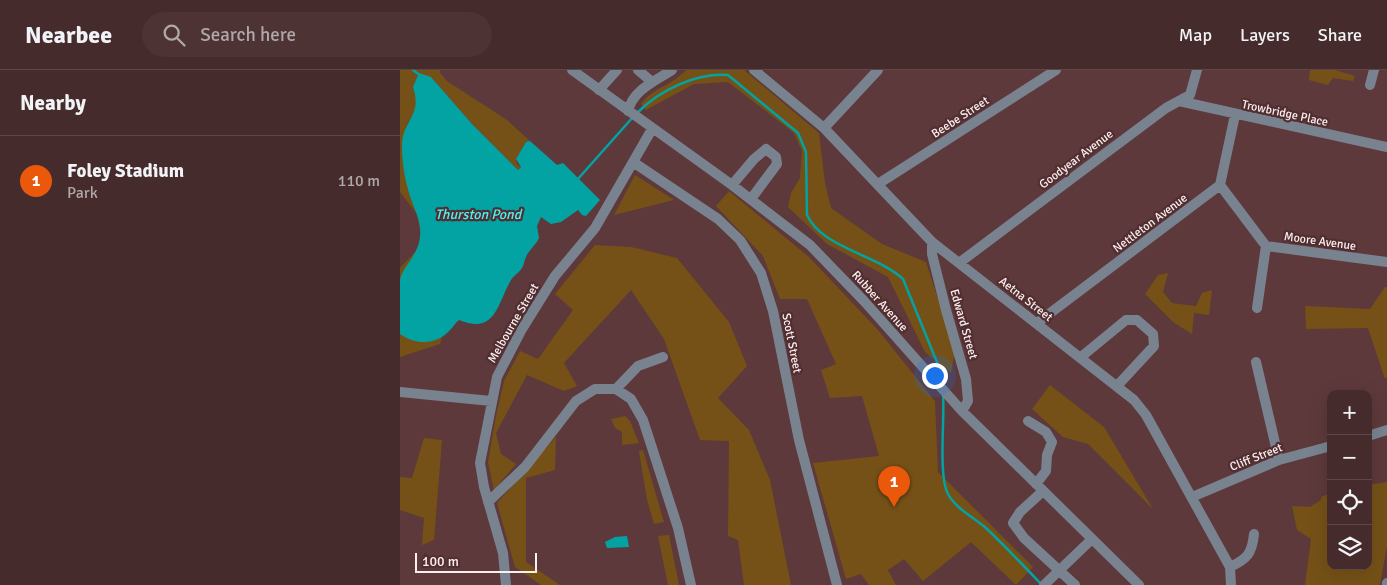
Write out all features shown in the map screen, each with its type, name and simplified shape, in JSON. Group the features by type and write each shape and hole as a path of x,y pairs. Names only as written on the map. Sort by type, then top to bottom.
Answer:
{"street":[{"name":"Rubber Avenue","path":"572,70 751,199 822,257 958,408 1139,585"},
{"path":"599,90 616,70"},
{"path":"638,70 652,82"},
{"path":"628,111 630,102 652,82 672,70"},
{"name":"Aetna Street","path":"754,70 824,128 932,242 1117,386 1146,415 1230,567 1231,585"},
{"path":"824,128 878,70"},
{"name":"Beebe Street","path":"878,184 1056,70"},
{"name":"Goodyear Avenue","path":"959,263 1166,108 1190,95 1197,70"},
{"path":"1370,85 1374,70"},
{"name":"Trowbridge Place","path":"1179,101 1235,115 1387,147"},
{"path":"1220,185 1235,115"},
{"name":"Melbourne Street","path":"506,585 502,553 480,463 491,401 505,358 555,276 595,228 634,162 648,126"},
{"path":"732,185 754,159 766,149 776,157 777,164 751,199"},
{"name":"Scott Street","path":"634,162 718,219 740,240 762,273 773,311 799,440 837,585"},
{"name":"Moore Avenue","path":"1220,185 1266,246 1387,262"},
{"name":"Nettleton Avenue","path":"1037,323 1220,185"},
{"name":"Edward Street","path":"932,242 932,254 966,379 968,401 958,408"},
{"path":"1256,308 1266,246"},
{"path":"1081,357 1126,320 1137,320 1153,334 1154,346 1117,386"},
{"path":"616,389 638,366 663,357"},
{"path":"1256,362 1279,460"},
{"path":"488,502 525,467 576,401 595,389 616,389 631,399 643,420 678,528 690,585"},
{"path":"400,392 491,401"},
{"path":"1028,421 1046,432 1052,442 1047,455 1046,471 1039,487 1013,523 1024,538 1061,570 1075,585"},
{"path":"1371,435 1387,430"},
{"name":"Cliff Street","path":"1192,497 1279,460 1327,447"},
{"path":"1230,567 1249,557 1253,549 1254,534"},
{"path":"1047,582 1092,539"}],"shaded area":[{"path":"400,70 440,70 440,73 447,81 507,120 530,141 526,142 516,159 517,164 521,167 518,170 472,124 431,77 413,87 417,100 416,111 407,124 402,145 447,320 440,344 400,357 400,268 418,249 421,235 417,214 400,192"},
{"path":"686,70 744,70 819,133 825,183 831,208 882,244 926,262 955,351 951,373 925,352 888,277 827,244 788,207 791,193 800,178 802,151 794,133 728,82 694,84 646,110 641,104 651,94"},
{"path":"1310,70 1335,70 1355,76 1353,81 1333,78 1328,85 1309,80"},
{"path":"635,175 674,200 614,215"},
{"path":"729,191 809,257 878,330 935,401 938,472 1033,567 1016,585 971,542 923,581 904,559 888,570 896,585 869,585 861,574 846,579 813,463 879,456 862,396 830,398 821,370 836,364 807,299 780,299 763,256 716,206"},
{"path":"595,245 631,247 677,258 729,322 747,366 718,398 749,430 770,480 791,585 744,585 738,540 728,536 729,441 700,440 664,339 631,290 564,363 577,386 564,391 527,375 496,433 501,454 516,464 494,490 488,462 504,381 520,351 538,359 573,310 555,294"},
{"path":"1168,273 1163,292 1172,303 1196,306 1202,293 1212,290 1209,315 1194,313 1192,334 1173,322 1145,294 1158,275"},
{"path":"1385,287 1387,287 1387,377 1385,379 1368,328 1306,329 1305,306 1370,309"},
{"path":"1050,385 1104,427 1153,509 1088,444 1063,437 1032,409"},
{"path":"625,416 630,421 639,443 622,445 622,432 615,428 611,419"},
{"path":"556,437 555,470 526,478 526,562 560,585 541,585 515,567 497,503"},
{"path":"424,438 442,440 434,540 422,545 424,518 400,510 400,477 412,478"},
{"path":"643,450 664,522 654,524 647,500 639,451"},
{"path":"1387,482 1387,546 1380,585 1305,585 1311,539 1297,530 1292,506 1310,507 1321,500 1321,497 1327,495 1327,570 1372,570 1372,484"},
{"path":"669,535 679,585 668,585 658,536"}],"water":[{"name":"Thurston Pond","path":"419,73 431,77 472,124 518,170 521,167 516,159 526,142 530,141 557,165 563,163 600,200 586,216 582,215 578,210 561,222 551,224 541,217 537,226 539,238 527,255 522,268 511,280 494,315 481,323 471,324 459,320 445,335 426,342 406,338 400,334 401,275 417,249 420,236 419,221 405,178 402,147 405,130 414,112 415,97 413,87"},
{"path":"627,536 629,547 607,548 605,542 615,537"}],"waterway":[{"path":"413,70 421,76"},
{"path":"637,113 667,90 703,77 728,75 798,133 806,152 807,215 814,226 825,235 837,243 892,270 903,279 941,372 942,382"},
{"path":"577,180 633,117"},
{"path":"943,395 943,474 948,494 961,509 994,536 1041,584"}],"place":[{"name":"Foley Stadium","path":"894,507"}]}
